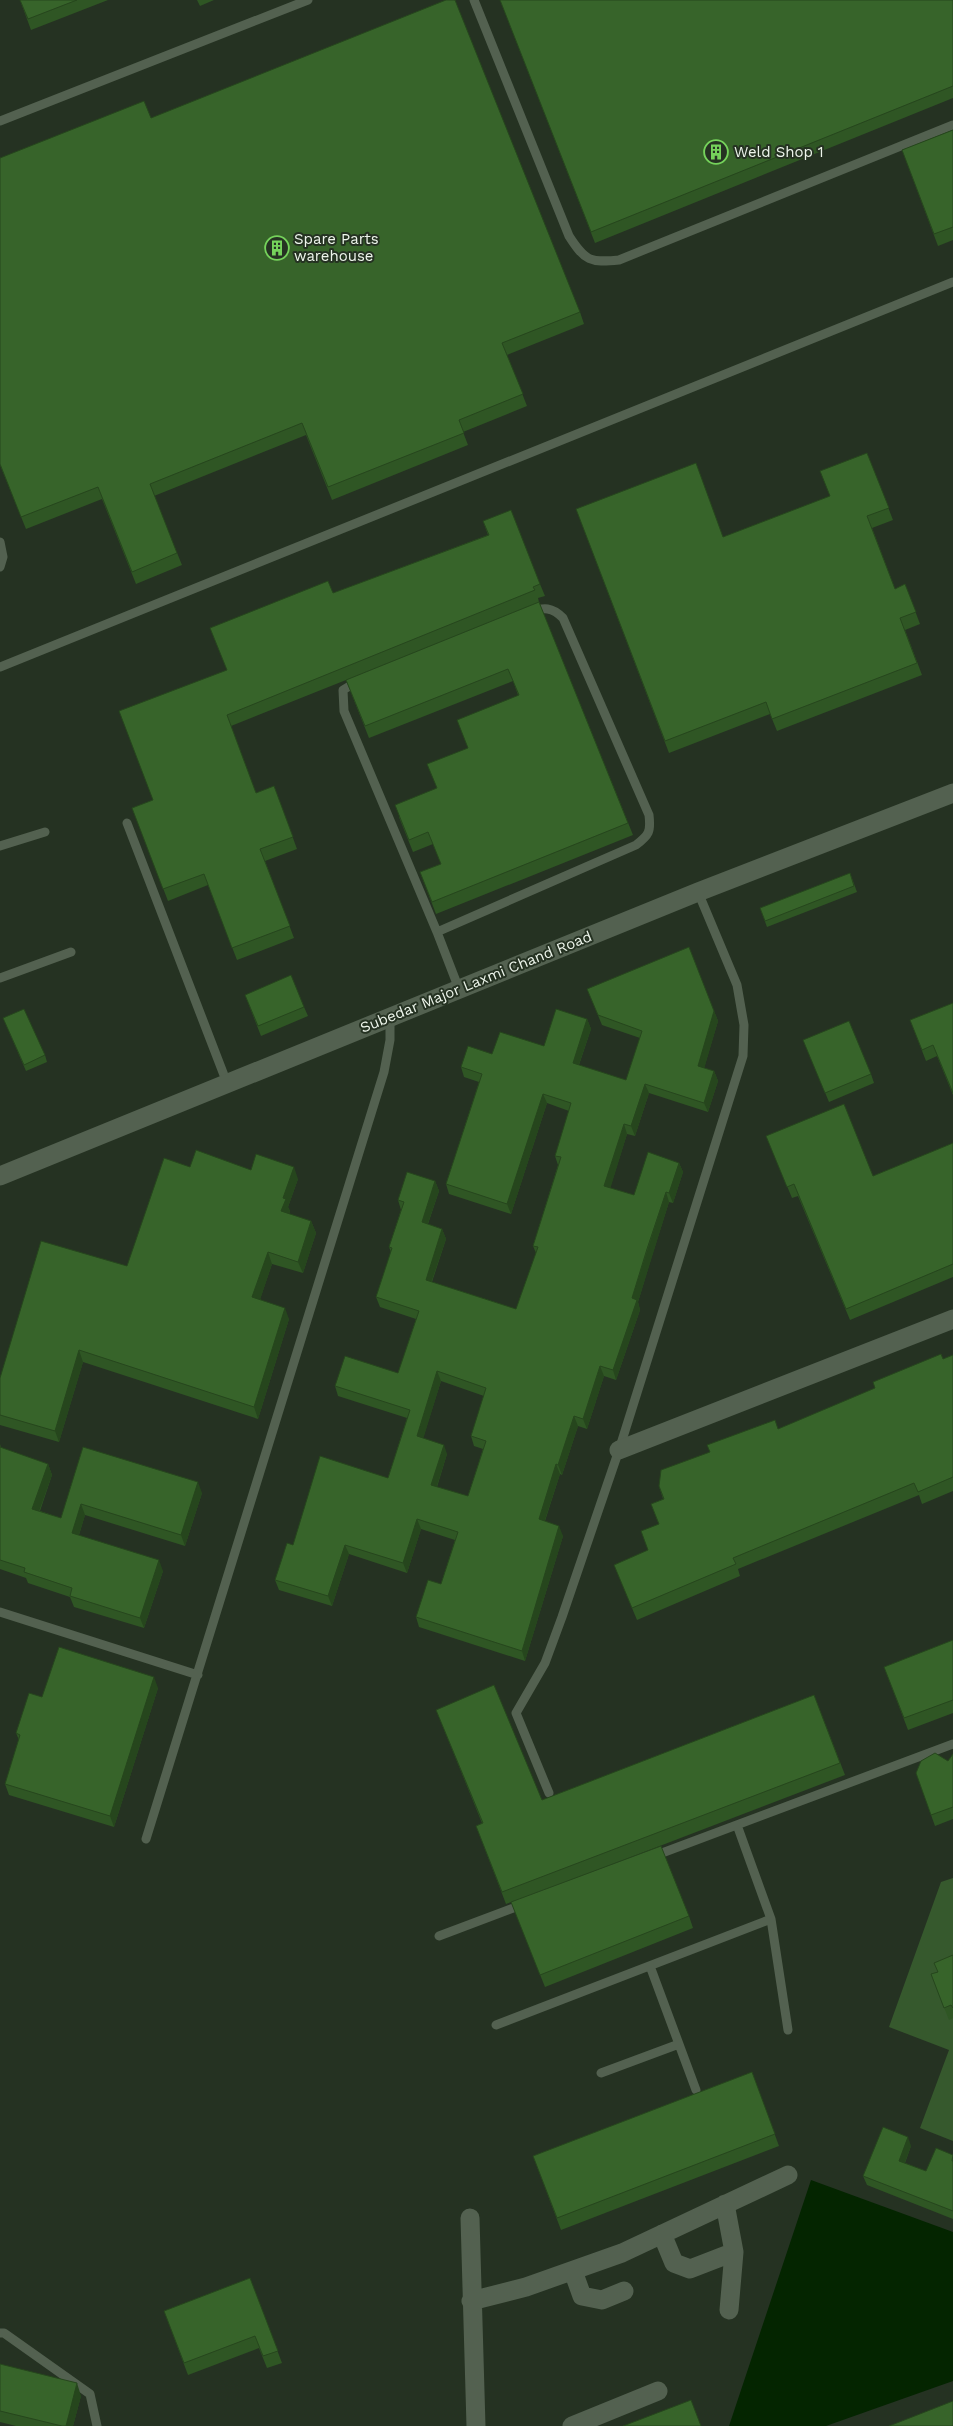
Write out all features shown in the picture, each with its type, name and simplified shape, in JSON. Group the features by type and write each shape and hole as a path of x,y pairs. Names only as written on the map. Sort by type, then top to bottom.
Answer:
{"street":[{"name":"Subedar Major Laxmi Chand Road","path":"0,1176 698,892 953,793"},
{"path":"619,1450 953,1319"},
{"path":"471,2301 526,2287 622,2252 788,2175"},
{"path":"725,2204 734,2252 729,2310"},
{"path":"470,2218 476,2426"},
{"path":"662,2234 674,2262 690,2269 734,2252"},
{"path":"573,2271 582,2296 602,2300 624,2291"},
{"path":"572,2426 658,2391"}],"lane":[{"path":"0,121 308,0"},
{"path":"474,0 569,236 580,253 596,262 619,260 953,125"},
{"path":"0,666 953,282"},
{"path":"0,542 3,557 0,567"},
{"path":"437,932 636,846 646,838 651,829 649,816 562,618 554,609 542,608 522,616"},
{"path":"370,676 352,683 343,690 344,711 459,989"},
{"path":"127,823 227,1083"},
{"path":"0,846 45,832"},
{"path":"549,1793 516,1713 545,1663 619,1450 743,1056 744,1025 737,985 698,892"},
{"path":"0,978 71,952"},
{"path":"146,1839 384,1072 390,1040 390,1017"},
{"path":"0,1612 198,1675"},
{"path":"644,1860 953,1744"},
{"path":"737,1825 771,1919 788,2030"},
{"path":"439,1936 532,1901"},
{"path":"496,2025 771,1919"},
{"path":"650,1966 696,2090"},
{"path":"601,2073 680,2044"},
{"path":"0,2333 4,2333 90,2394 97,2426"}],"shaded area":[{"path":"953,1878 953,2141 920,2128 949,2050 889,2027 941,1882"},
{"path":"811,2180 953,2232 953,2381 826,2426 729,2426"}],"building":[{"path":"20,0 77,0 28,19"},
{"name":"Spare Parts warehouse","path":"446,0 455,0 580,312 502,343 523,394 459,420 464,433 328,487 302,423 150,484 177,553 132,572 98,487 21,517 0,464 0,158 144,101 151,118"},
{"name":"Weld Shop 1","path":"500,0 953,0 953,86 591,232"},
{"path":"953,130 953,227 934,234 902,150"},
{"path":"867,453 889,508 867,516 895,589 905,584 916,612 900,618 917,663 772,719 766,702 665,741 576,509 696,463 723,537 830,496 820,471"},
{"path":"511,510 540,584 533,587 535,590 227,715 256,793 274,786 293,837 260,849 290,926 232,948 204,874 163,889 132,808 153,800 119,711 227,670 210,628 328,581 333,593 489,535 483,521"},
{"path":"539,602 628,823 432,902 420,872 441,864 428,832 409,840 395,805 437,788 427,764 468,748 457,720 519,695 508,669 365,726 346,680"},
{"path":"850,873 854,886 765,921 760,908"},
{"path":"689,947 714,1011 698,1066 714,1071 704,1103 645,1084 631,1126 624,1124 604,1186 634,1195 648,1152 679,1163 669,1193 666,1192 647,1249 632,1298 637,1300 613,1370 600,1366 583,1419 574,1416 558,1465 556,1464 539,1519 559,1526 522,1651 416,1617 428,1580 441,1584 458,1532 417,1519 403,1563 345,1545 328,1596 275,1580 287,1543 293,1545 320,1456 388,1478 410,1410 335,1386 345,1356 398,1373 419,1311 376,1297 392,1248 389,1247 404,1202 398,1200 407,1172 435,1181 422,1222 442,1229 426,1280 516,1309 538,1247 533,1246 561,1157 555,1156 571,1103 543,1094 507,1204 446,1184 482,1074 461,1067 468,1046 492,1054 500,1032 544,1046 556,1009 587,1019 573,1063 626,1080 642,1031 598,1015 587,989","holes":["437,1371 486,1388 471,1436 486,1441 468,1496 431,1485 444,1445 417,1436"]},
{"path":"291,975 304,1007 258,1026 245,995"},
{"path":"953,1003 953,1093 933,1045 922,1050 910,1020"},
{"path":"24,1009 45,1055 24,1065 3,1018"},
{"path":"849,1021 871,1074 825,1093 803,1040"},
{"path":"844,1104 873,1176 953,1143 953,1264 846,1309 794,1184 787,1187 766,1136"},
{"path":"196,1150 251,1170 256,1154 294,1167 283,1198 286,1199 281,1211 311,1221 298,1262 268,1252 252,1297 285,1308 254,1407 79,1350 55,1431 0,1415 0,1378 41,1241 127,1266 164,1158 190,1167"},
{"path":"941,1354 943,1359 953,1355 953,1477 918,1492 914,1483 733,1558 736,1564 632,1608 614,1565 648,1550 641,1531 659,1524 651,1504 664,1499 659,1486 661,1470 710,1452 707,1445 775,1420 778,1429 875,1388 873,1382"},
{"path":"0,1447 48,1464 32,1509 61,1518 83,1447 198,1482 181,1535 81,1504 72,1533 159,1560 140,1618 70,1596 72,1588 24,1572 25,1568 0,1560"},
{"path":"953,1640 953,1700 904,1718 884,1667"},
{"path":"59,1647 154,1677 110,1816 5,1784 20,1735 16,1733 29,1693 42,1697"},
{"path":"494,1685 542,1800 814,1695 840,1763 502,1892 476,1826 483,1823 436,1710"},
{"path":"935,1753 948,1761 953,1754 953,1807 931,1815 916,1773 921,1761"},
{"path":"661,1846 689,1916 540,1975 511,1902"},
{"path":"953,1955 953,2008 951,2005 944,2008 931,1974 938,1972 934,1963"},
{"path":"752,2072 775,2134 557,2218 533,2156"},
{"path":"883,2127 908,2137 899,2161 926,2171 936,2148 953,2155 953,2211 863,2176"},
{"path":"250,2278 278,2351 263,2356 255,2336 184,2363 164,2311"},
{"path":"0,2364 77,2383 66,2426 0,2411"},
{"path":"691,2400 701,2426 623,2426"},
{"path":"953,2401 953,2426 889,2426"}],"place":[{"name":"Weld Shop 1","path":"716,152"},
{"name":"Spare Parts warehouse","path":"277,248"}]}
